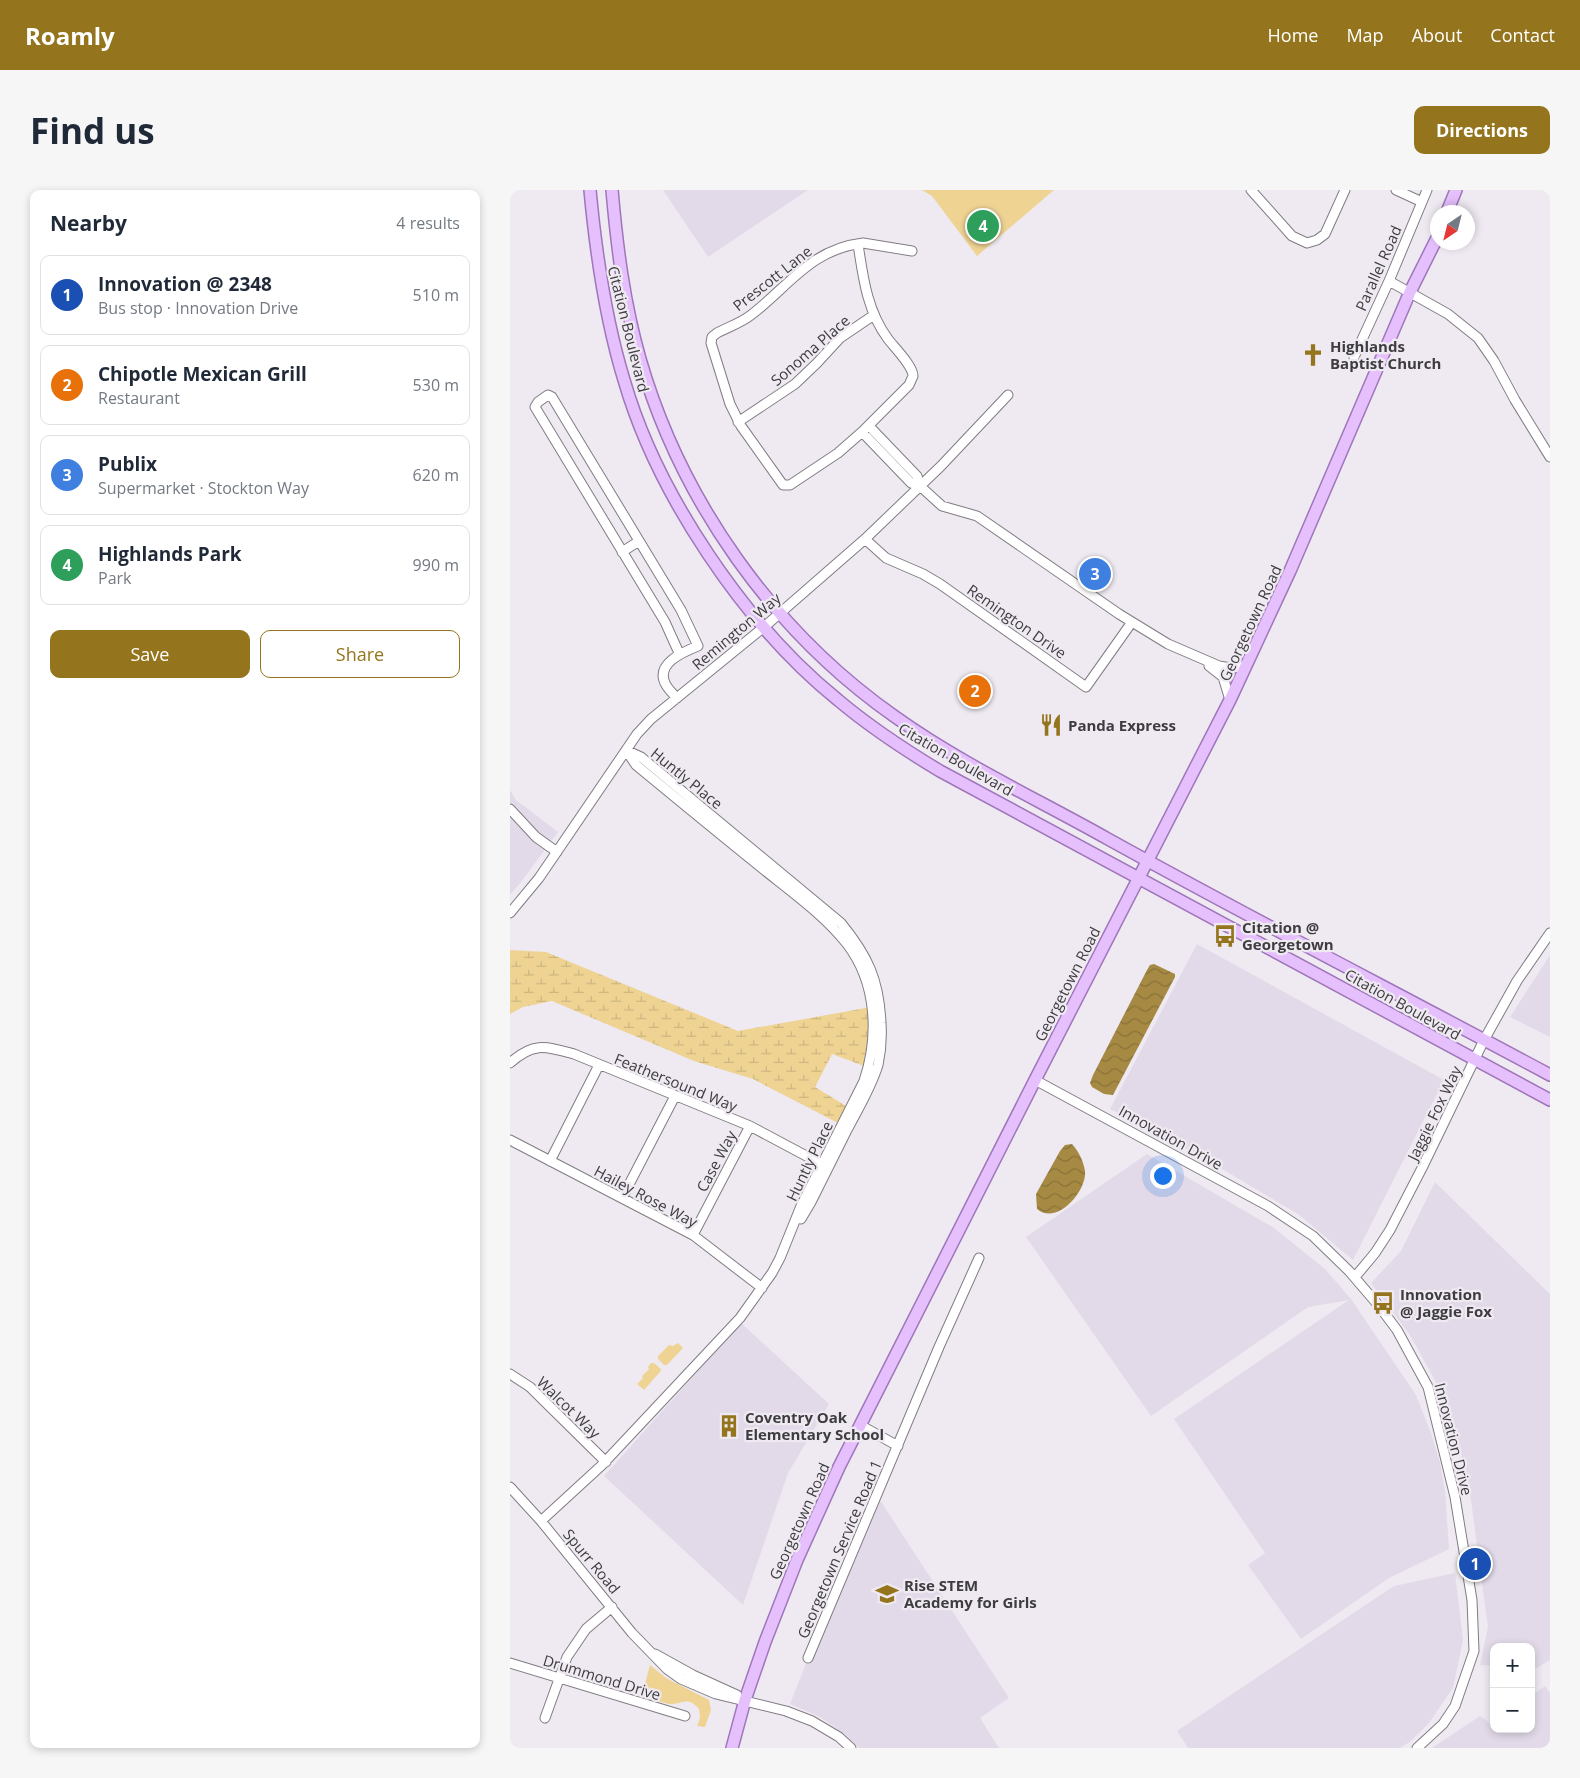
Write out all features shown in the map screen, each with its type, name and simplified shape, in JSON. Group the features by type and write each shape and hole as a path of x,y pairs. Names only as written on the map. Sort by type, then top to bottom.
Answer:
{"main road":[{"name":"Citation Boulevard","path":"590,190 604,296 624,381 641,429 662,476 717,567 764,627 801,667 859,718 940,772 1550,1100"},
{"name":"Citation Boulevard","path":"612,190 617,248 630,318 646,378 676,454 709,515 740,562 778,613 815,650 858,690 941,748 1246,914 1550,1075"},
{"path":"1450,205 1456,190"},
{"name":"Georgetown Road","path":"732,1748 745,1700 765,1642 797,1560 860,1425 1230,700 1294,563 1410,292 1431,250"}],"street":[{"path":"1251,190 1292,236 1307,243 1317,240 1325,234 1345,190"},
{"path":"1396,190 1422,202"},
{"name":"Parallel Road","path":"1354,357 1389,281 1427,190"},
{"name":"Prescott Lane","path":"858,244 866,292 874,315 884,334 911,368 914,376 908,385 866,429 838,453 786,486 782,484 738,422 719,371 711,343 712,337 716,333 752,315 808,264 832,251 858,244 912,251"},
{"path":"1389,281 1448,314 1478,338 1494,361 1519,407 1550,457"},
{"name":"Sonoma Place","path":"738,422 795,384 817,364 840,338 874,315"},
{"path":"677,698 665,683 663,672 667,664 679,654 698,646 681,610 552,397 548,395 538,402 535,407 665,622 679,654"},
{"name":"Remington Way","path":"510,913 539,878 637,734 651,719 764,627 865,539 974,433 1008,395"},
{"path":"866,429 917,476 920,486 942,506 977,516 1132,622 1168,644 1219,666 1230,668 1245,666"},
{"name":"Remington Drive","path":"865,539 886,558 923,574 940,584 1086,687 1132,622"},
{"path":"622,552 639,541"},
{"path":"1196,657 1217,670 1223,677 1230,700"},
{"name":"Huntly Place","path":"541,1521 606,1462 740,1318 762,1288 811,1202 825,1166 867,1093 878,1063 882,1038 880,999 868,961 857,942 841,923 800,887 641,757 626,750"},
{"path":"510,809 536,837 557,852"},
{"name":"Jaggie Fox Way","path":"1355,1277 1375,1253 1390,1230 1484,1040 1518,981 1550,933"},
{"name":"Feathersound Way","path":"510,1063 521,1053 537,1047 552,1048 574,1054 750,1126 825,1166"},
{"path":"550,1161 599,1065"},
{"name":"Innovation Drive","path":"1035,1080 1268,1206 1313,1236 1355,1277 1380,1306 1397,1330 1428,1387 1455,1497 1472,1600 1474,1651 1461,1689 1444,1724 1418,1748"},
{"path":"622,1198 675,1096"},
{"name":"Case Way","path":"693,1235 750,1126"},
{"name":"Hailey Rose Way","path":"510,1140 693,1235 762,1288"},
{"name":"Georgetown Service Road 1","path":"808,1658 979,1258"},
{"name":"Walcot Way","path":"510,1374 530,1387 606,1462"},
{"path":"860,1425 898,1446"},
{"name":"Spurr Road","path":"510,1487 541,1521 632,1633 652,1653 745,1700 786,1711 812,1721 839,1736 851,1748"},
{"path":"545,1718 566,1657 586,1629 612,1607"},
{"name":"Drummond Drive","path":"510,1664 686,1716"}],"shaded area":[{"path":"663,190 808,190 708,257"},
{"path":"510,790 516,800 558,832 510,895"},
{"path":"1197,944 1444,1080 1353,1260 1298,1214 1207,1160 1110,1109"},
{"path":"1550,955 1550,1037 1510,1017"},
{"path":"1147,1154 1274,1228 1325,1269 1351,1299 1416,1395 1432,1436 1440,1463 1445,1491 1449,1549 1389,1578 1301,1639 1248,1565 1265,1553 1174,1419 1349,1300 1308,1307 1151,1416 1026,1237"},
{"path":"1435,1182 1550,1294 1550,1660 1537,1668 1535,1668 1535,1643 1490,1643 1490,1666 1480,1665 1488,1627 1469,1485 1449,1406 1410,1335 1371,1283 1401,1251"},
{"path":"741,1323 829,1404 788,1473 743,1605 604,1476"},
{"name":"Rise STEM Academy for Girls","path":"874,1491 1009,1698 980,1718 999,1748 859,1748 847,1736 820,1717 790,1704"},
{"path":"1455,1573 1463,1640 1453,1688 1429,1723 1411,1741 1400,1748 1188,1748 1177,1731 1394,1586"},
{"path":"1545,1686 1550,1693 1550,1748 1432,1748 1480,1716 1490,1723 1490,1733 1535,1733 1535,1693"}],"green space":[{"path":"922,190 1054,190 977,256 932,196"},
{"path":"510,950 546,952 738,1031 871,1007 864,1066 832,1054 815,1087 846,1106 838,1123 753,1079 694,1061 552,1001 523,1007 510,1014"},
{"path":"678,1343 683,1348 667,1365 664,1365 658,1359 658,1356 669,1345 673,1346"},
{"path":"651,1363 654,1363 661,1369 644,1390 637,1384 649,1369 648,1367"},
{"path":"650,1665 666,1678 709,1700 711,1710 705,1727 697,1726 700,1718 699,1709 691,1702 669,1704 642,1695"}],"water":[{"path":"1154,964 1175,974 1175,977 1113,1095 1104,1094 1092,1087 1090,1083 1093,1075 1147,970 1150,965"},
{"path":"1072,1144 1080,1156 1085,1171 1081,1188 1062,1210 1045,1213 1037,1209 1036,1194 1060,1151 1065,1145"}],"place":[{"name":"Highlands Park","path":"983,226"},
{"name":"Highlands Baptist Church","path":"1313,355"},
{"name":"Publix","path":"1095,574"},
{"name":"Chipotle Mexican Grill","path":"975,691"},
{"name":"Panda Express","path":"1051,725"},
{"name":"Citation @ Georgetown","path":"1225,936"},
{"name":"Innovation @ Jaggie Fox","path":"1383,1303"},
{"name":"Coventry Oak Elementary School","path":"729,1426"},
{"name":"Innovation @ 2348","path":"1475,1564"},
{"name":"Rise STEM Academy for Girls","path":"887,1594"}]}
